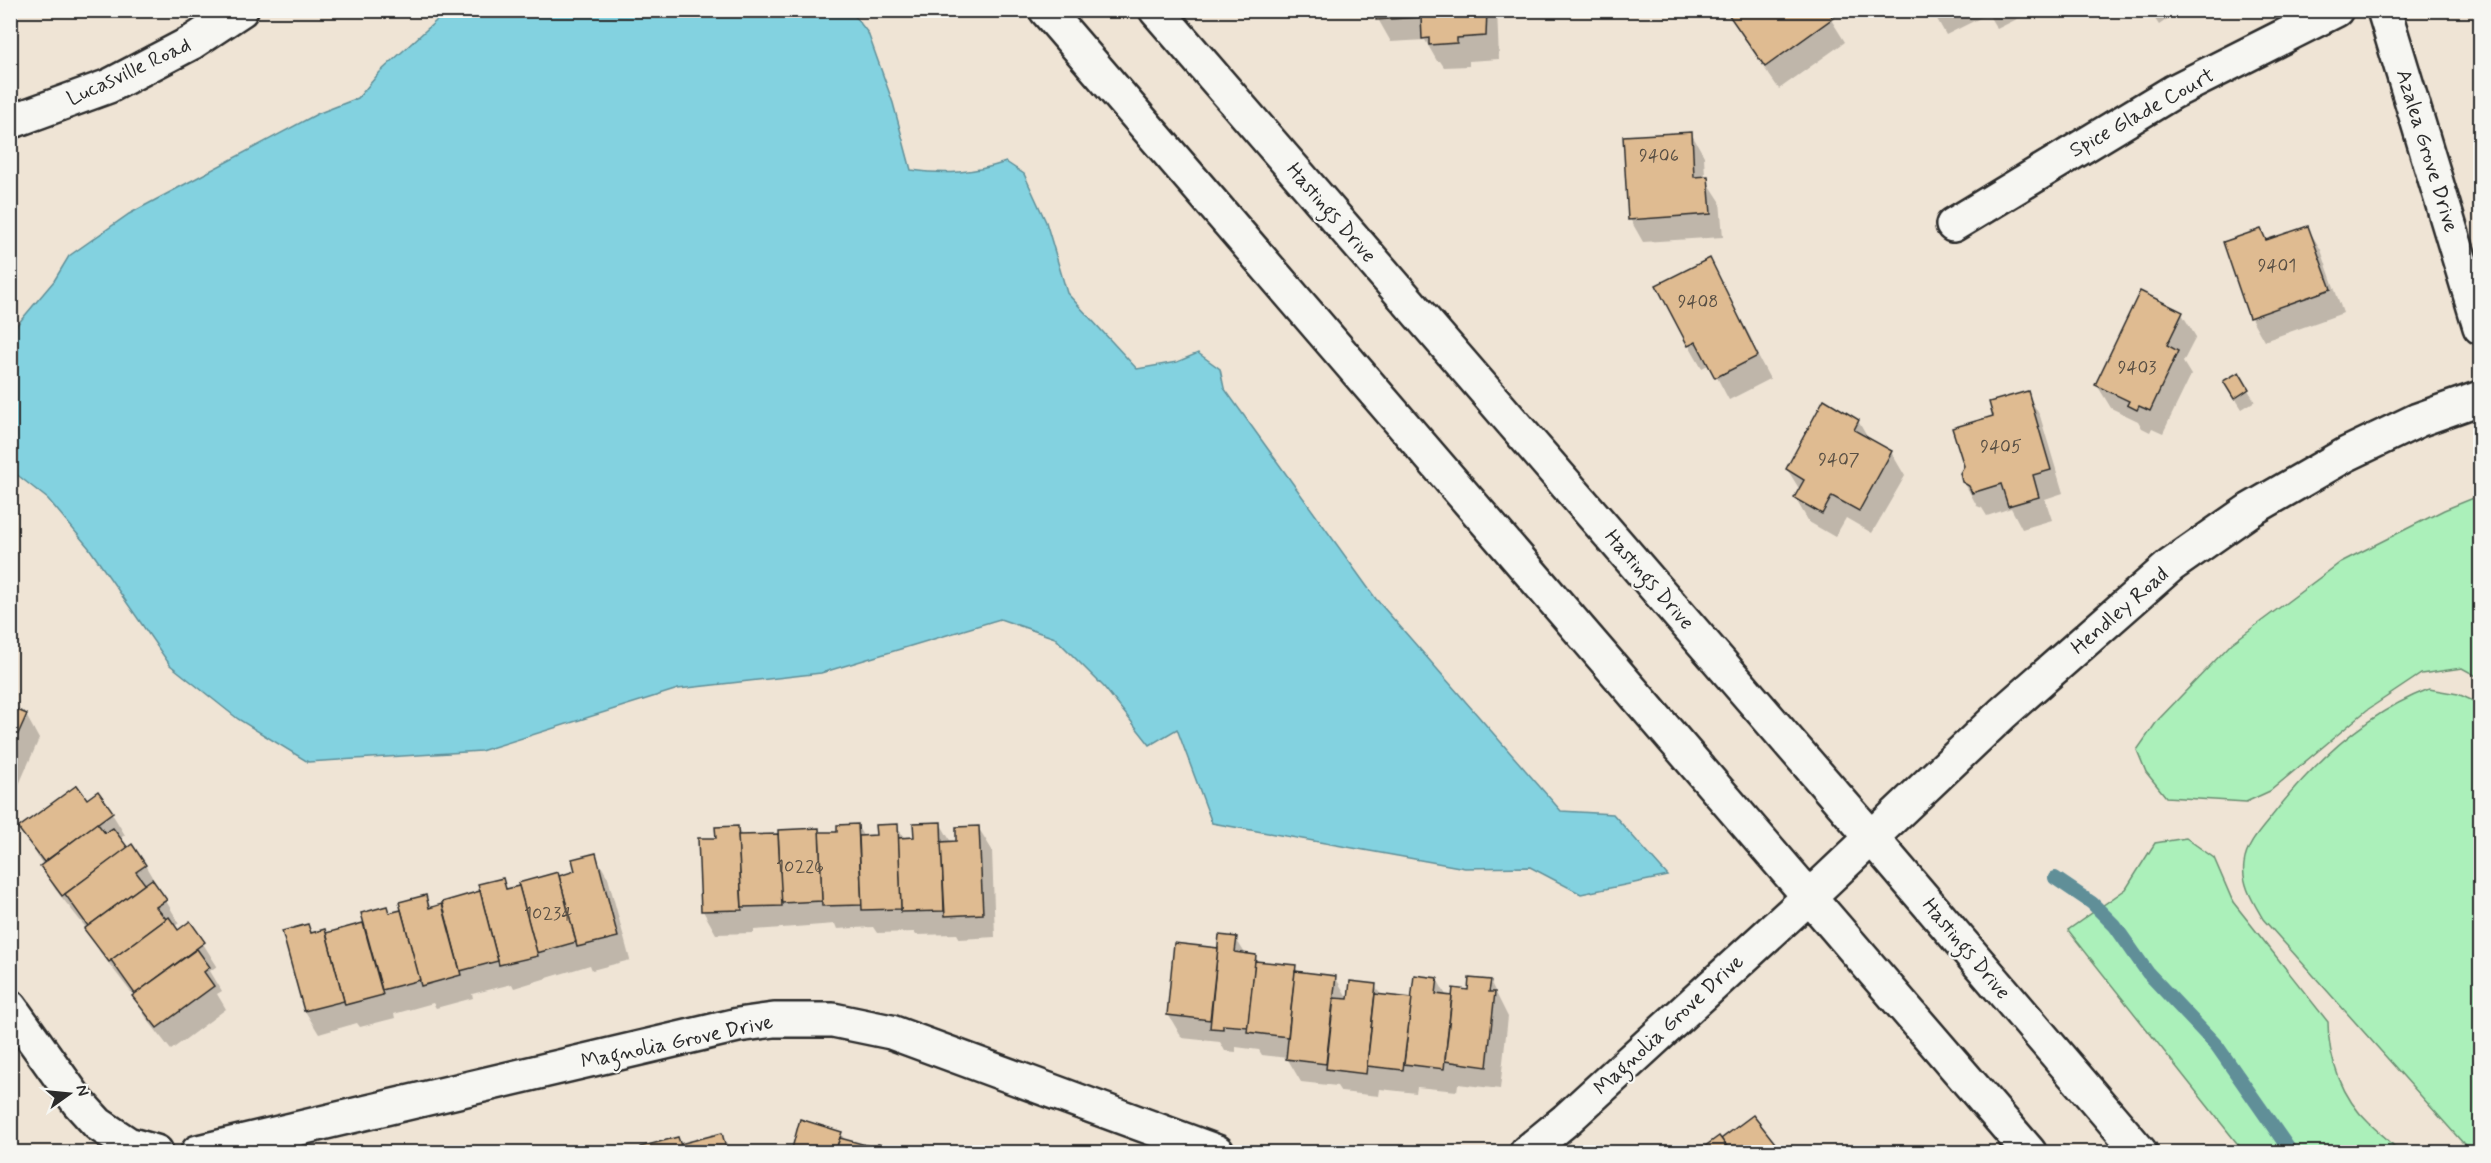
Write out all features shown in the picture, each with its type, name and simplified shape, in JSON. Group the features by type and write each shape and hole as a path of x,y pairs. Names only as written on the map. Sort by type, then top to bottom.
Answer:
{"street":[{"name":"Lucasville Road","path":"10,122 109,86 191,43 241,10"},
{"path":"1046,10 2029,1152"},
{"name":"Hastings Drive","path":"1156,10 1872,837 2140,1152"},
{"name":"Spice Glade Court","path":"1953,225 2174,92 2336,10"},
{"name":"Azalea Grove Drive","path":"2384,10 2481,327"},
{"name":"Hendley Road","path":"1810,896 2003,713 2170,566 2250,510 2347,454 2418,420 2481,398"},
{"name":"Magnolia Grove Drive","path":"1527,1152 1566,1120 1810,896"},
{"path":"10,1007 78,1102 98,1124 128,1144 156,1152"},
{"name":"Magnolia Grove Drive","path":"198,1152 738,1024 774,1020 833,1020 891,1032 1217,1152"}],"green space":[{"path":"2476,497 2480,498 2480,678 2462,668 2421,674 2367,710 2270,791 2246,802 2166,797 2146,772 2137,750 2158,720 2232,643 2341,562 2444,510"},
{"path":"2429,689 2458,694 2480,704 2480,1152 2471,1152 2263,919 2244,879 2247,852 2257,835 2320,762 2382,712"},
{"path":"2186,838 2214,858 2233,902 2328,1022 2334,1063 2344,1090 2359,1113 2399,1152 2244,1152 2068,930 2126,889 2155,843"}],"water":[{"path":"447,11 851,11 868,33 893,103 911,170 959,172 982,169 1006,162 1024,174 1046,222 1067,293 1137,369 1177,362 1198,353 1220,369 1224,388 1376,599 1561,811 1613,814 1668,876 1581,894 1530,867 1465,868 1212,823 1177,729 1150,745 1104,687 1055,638 1000,619 821,673 678,689 481,751 308,762 238,719 170,665 89,548 48,499 11,470 11,332 54,281 69,256 129,214 317,114 358,98 380,72"}],"building":[{"path":"1376,10 1487,10 1486,36 1457,38 1457,43 1429,45 1429,38 1422,39 1421,17 1376,20"},
{"path":"1827,10 1833,18 1765,67 1726,11"},
{"path":"1692,132 1694,177 1708,176 1711,214 1628,220 1623,136"},
{"path":"2308,226 2331,289 2249,318 2223,242 2261,229 2266,240"},
{"path":"1710,258 1758,356 1715,378 1696,342 1688,346 1656,285"},
{"path":"2140,291 2183,312 2167,345 2178,351 2150,411 2139,406 2137,410 2127,405 2129,401 2095,385"},
{"path":"2239,372 2249,389 2234,399 2223,381"},
{"path":"2028,391 2051,470 2033,475 2039,497 2008,506 2001,484 1972,493 1969,486 1962,482 1960,473 1964,466 1952,428 1993,416 1989,402"},
{"path":"1824,399 1859,420 1854,430 1892,451 1859,511 1832,496 1822,514 1794,498 1804,480 1786,469"},
{"path":"10,707 27,714 10,752"},
{"path":"77,785 87,799 98,791 113,812 44,862 18,828"},
{"path":"941,822 944,911 901,912 898,838 914,837 913,823"},
{"path":"97,823 105,833 113,828 128,848 62,896 40,866"},
{"path":"858,824 862,905 822,906 819,832 837,832 837,825"},
{"path":"898,824 901,909 862,910 859,836 876,835 875,825"},
{"path":"738,826 742,910 701,911 698,838 716,838 715,827"},
{"path":"979,826 983,914 945,916 941,842 956,841 956,827"},
{"path":"819,828 822,901 781,903 778,830"},
{"path":"778,834 782,906 742,907 738,835"},
{"path":"132,844 146,865 136,872 145,884 88,926 65,894"},
{"path":"596,853 618,937 577,947 559,876 575,871 572,859"},
{"path":"558,872 576,942 537,953 518,883"},
{"path":"503,878 506,889 519,886 538,956 499,965 478,884"},
{"path":"152,879 167,900 156,907 166,919 109,962 84,929"},
{"path":"480,891 498,961 460,971 442,902"},
{"path":"426,895 429,908 442,904 461,975 421,986 399,902"},
{"path":"387,906 389,913 401,910 420,980 382,990 361,913"},
{"path":"169,917 178,930 190,921 205,942 135,994 111,960"},
{"path":"363,923 383,995 345,1005 326,933"},
{"path":"308,924 311,933 325,929 344,1001 304,1011 282,931"},
{"path":"1219,935 1237,937 1235,952 1256,955 1248,1027 1223,1025 1223,1029 1210,1028"},
{"path":"1174,943 1218,948 1210,1020 1167,1015"},
{"path":"197,949 210,967 204,972 214,986 157,1028 132,996"},
{"path":"1255,961 1296,965 1288,1037 1247,1032"},
{"path":"1295,971 1336,976 1326,1064 1286,1059"},
{"path":"1414,975 1438,978 1436,994 1452,996 1444,1069 1404,1064"},
{"path":"1469,978 1491,980 1489,992 1495,992 1487,1067 1445,1061 1453,988 1468,990"},
{"path":"1350,981 1376,984 1366,1074 1326,1069 1334,998 1348,999"},
{"path":"1375,994 1412,998 1403,1070 1367,1066"},
{"path":"1753,1115 1782,1152 1731,1152 1721,1139"},
{"path":"800,1119 842,1132 835,1152 791,1152"},
{"path":"722,1133 727,1152 683,1152 680,1144"},
{"path":"1719,1136 1731,1152 1697,1152"},
{"path":"678,1137 683,1152 641,1152 640,1147"},
{"path":"840,1138 877,1148 875,1152 835,1152"},
{"path":"878,1144 908,1152 875,1152"}],"waterway":[{"path":"2055,878 2092,903 2115,926 2148,973 2217,1046 2291,1152"}]}
